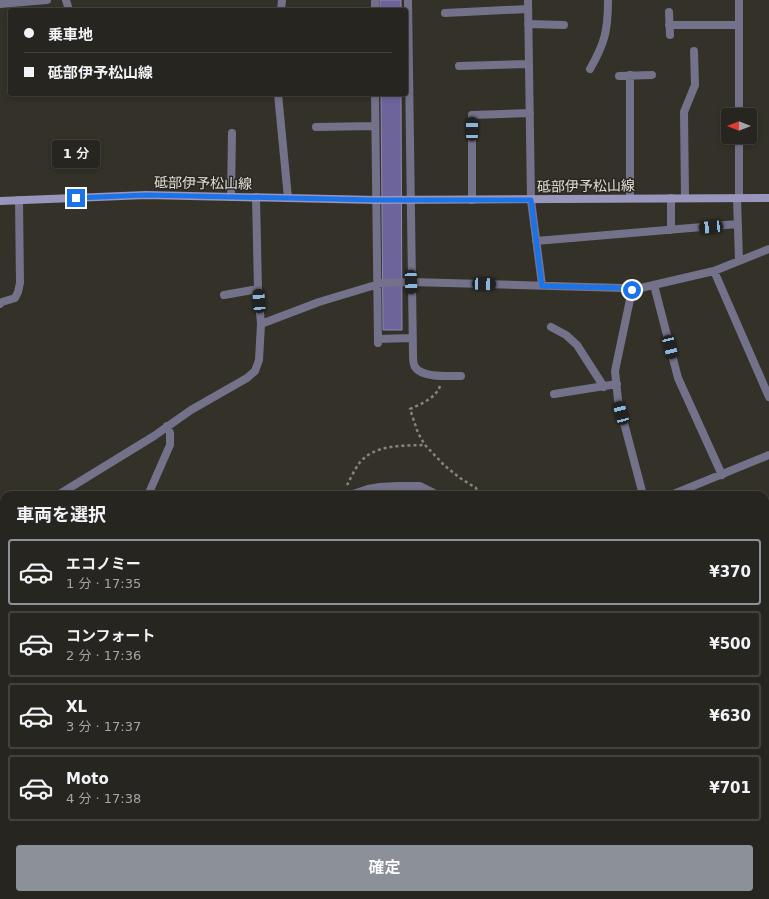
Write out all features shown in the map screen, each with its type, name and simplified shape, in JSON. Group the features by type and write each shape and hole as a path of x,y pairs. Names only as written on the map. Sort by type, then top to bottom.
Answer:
{"main road":[{"name":"砥部伊予松山線","path":"0,201 146,195 378,200 769,198"}],"street":[{"path":"0,4 47,0"},
{"path":"528,0 531,200 542,286"},
{"path":"590,69 600,53 606,36 608,0"},
{"path":"740,0 740,108"},
{"path":"445,13 528,9"},
{"path":"669,12 670,35"},
{"path":"528,24 564,25"},
{"path":"669,25 740,25"},
{"path":"685,198 684,112 695,85 694,51"},
{"path":"459,66 529,64"},
{"path":"630,75 630,198"},
{"path":"619,76 652,75"},
{"path":"278,96 288,198"},
{"path":"375,96 380,340 410,338"},
{"path":"407,96 407,200 410,338 414,366 419,372 433,375 461,376"},
{"path":"472,200 472,115 530,113"},
{"path":"316,128 375,126"},
{"path":"232,133 232,197"},
{"path":"739,261 738,198 740,144"},
{"path":"67,491 76,483 191,410 247,378 255,370 259,360 260,324 256,197"},
{"path":"671,198 671,230"},
{"path":"0,304 15,298 20,283 19,200"},
{"path":"536,241 738,224"},
{"path":"260,324 319,302 379,284 409,282 623,288 632,290 714,271 769,249"},
{"path":"714,271 769,397"},
{"path":"654,285 678,378 722,475"},
{"path":"224,295 258,289"},
{"path":"632,290 616,371 618,400 642,491"},
{"path":"551,327 566,335 577,345 604,386"},
{"path":"554,394 617,384"},
{"path":"150,491 170,445 170,433 167,426"},
{"path":"681,491 769,455"},
{"path":"361,491 374,488 397,486 420,486 430,491"}],"path":[{"path":"444,376 439,389 431,398 410,409 418,433 425,445 445,466 476,488 477,491"},
{"path":"346,487 360,462 374,451 396,446 425,445"}],"shaded area":[{"path":"380,0 401,0 401,8 380,8"},
{"path":"381,96 401,96 402,330 383,330"}],"route":[{"path":"76,198 146,195 376,200 531,200 542,286 623,288 632,290"}]}
